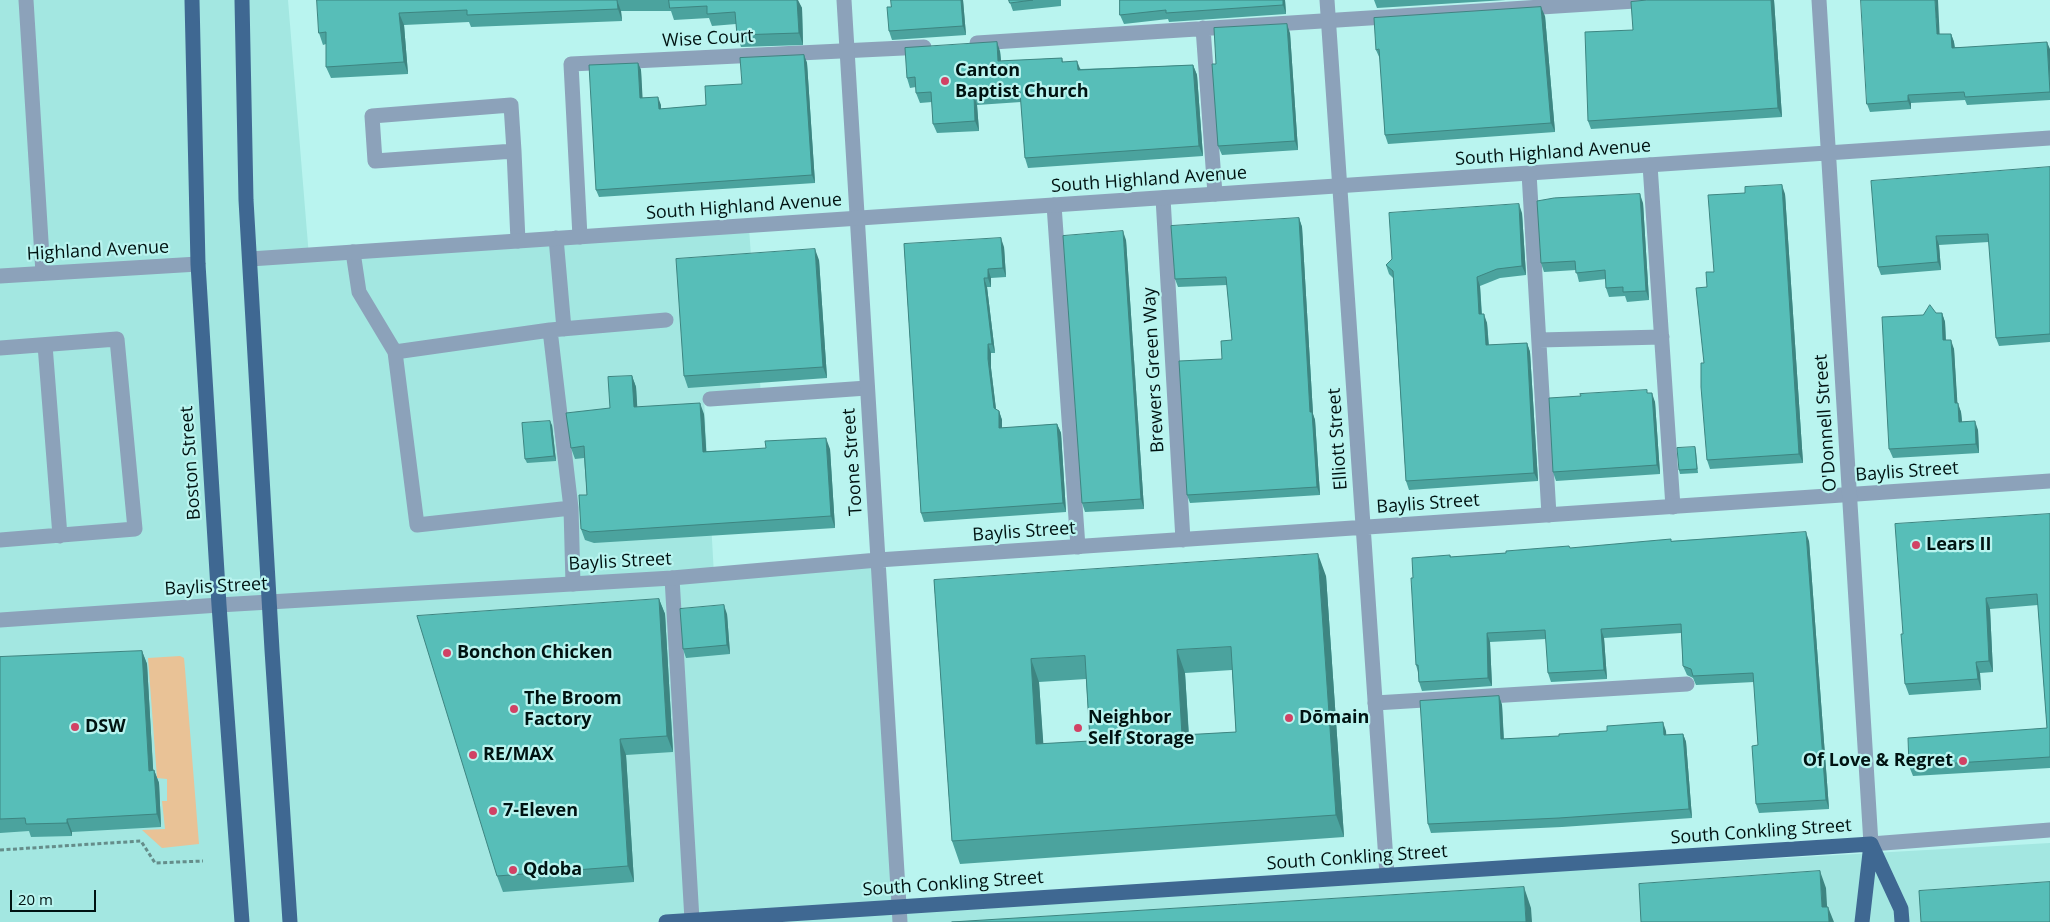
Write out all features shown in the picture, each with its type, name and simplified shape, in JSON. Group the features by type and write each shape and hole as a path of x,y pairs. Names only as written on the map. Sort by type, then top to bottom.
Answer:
{"main road":[{"name":"Boston Street","path":"192,0 198,264 219,605 242,922"},
{"path":"242,0 246,200 269,603 290,922"},
{"name":"South Conkling Street","path":"666,922 1871,844"},
{"name":"O'Donnell Street","path":"1862,922 1871,844"},
{"name":"O'Donnell Street","path":"1871,844 1901,909 1902,922"}],"street":[{"path":"26,0 43,273"},
{"name":"Toone Street","path":"844,0 900,922"},
{"name":"Elliott Street","path":"1327,0 1387,875"},
{"path":"966,44 1651,0"},
{"name":"O'Donnell Street","path":"1819,0 1871,844"},
{"path":"1203,28 1215,194"},
{"name":"Wise Court","path":"580,237 571,64 847,52 936,46"},
{"path":"514,151 375,161 372,116 512,105 518,241"},
{"name":"South Highland Avenue","path":"250,259 2050,138"},
{"path":"1650,165 1673,507"},
{"path":"1529,173 1549,515"},
{"name":"Brewers Green Way","path":"1163,198 1183,540"},
{"path":"1054,205 1078,547"},
{"path":"556,238 557,329 571,508 573,584"},
{"path":"353,252 359,292 395,352 417,525 571,508"},
{"name":"Highland Avenue","path":"0,276 198,264"},
{"path":"395,352 557,329 666,320"},
{"path":"1539,340 1662,337"},
{"path":"0,348 116,339 135,530 0,540"},
{"path":"45,345 60,536"},
{"path":"710,399 867,388"},
{"name":"Baylis Street","path":"0,620 672,578 878,560 2050,481"},
{"path":"672,578 692,920"},
{"path":"1375,704 1687,684"},
{"name":"South Conkling Street","path":"1871,844 2050,830"}],"path":[{"path":"0,850 140,841 155,863 203,861"}],"shaded area":[{"path":"0,0 288,0 309,257 749,228 761,395 704,399 714,575 881,565 903,908 2050,843 2050,922 0,922"},
{"path":"180,656 184,658 199,844 162,848 142,830 165,829 162,801 167,801 167,779 157,778 148,658"}],"building":[{"path":"317,0 617,0 618,9 467,15 467,10 399,13 404,62 326,67 326,32 319,33"},
{"path":"669,0 797,0 799,33 737,35 735,12 707,14 707,6 670,8"},
{"path":"891,0 961,0 963,26 889,31 887,7 891,7"},
{"path":"1009,0 1033,0 1010,3"},
{"path":"1120,0 1283,0 1283,5 1166,13 1166,10 1120,15"},
{"path":"1647,0 1771,0 1778,108 1588,121 1585,32 1633,30 1631,2"},
{"path":"1861,0 1935,0 1937,34 1951,34 1952,48 2047,42 2050,92 1965,97 1964,92 1908,95 1908,101 1867,104"},
{"path":"1541,7 1551,123 1385,135 1379,49 1376,50 1374,18"},
{"path":"1287,24 1295,141 1218,146 1212,64 1216,64 1214,28"},
{"path":"997,42 998,61 1062,58 1062,62 1077,61 1078,70 1193,65 1199,146 1025,158 1020,92 974,96 975,121 933,124 931,92 916,93 915,77 907,78 905,48"},
{"path":"804,55 812,175 596,190 589,65 638,63 640,98 658,97 659,109 706,105 705,86 742,84 740,58"},
{"path":"2050,167 2050,334 1996,338 1988,234 1936,236 1938,262 1878,267 1871,181"},
{"path":"1782,185 1799,454 1707,460 1701,387 1701,363 1704,363 1696,288 1707,287 1706,272 1714,272 1708,195 1745,193 1745,187"},
{"path":"1640,194 1646,291 1623,292 1623,287 1606,288 1605,270 1576,273 1575,261 1541,263 1537,201 1554,198"},
{"path":"1519,204 1522,266 1497,269 1477,277 1479,314 1484,314 1486,345 1527,343 1534,473 1406,481 1393,271 1386,265 1392,259 1389,213"},
{"path":"1299,218 1310,412 1312,412 1317,487 1187,495 1179,361 1222,359 1221,341 1232,340 1226,277 1175,279 1171,226"},
{"path":"1123,231 1141,499 1082,503 1063,236"},
{"path":"1001,238 1003,268 988,269 988,278 984,278 992,344 988,344 988,359 994,408 999,411 999,428 1057,424 1063,503 921,513 904,244"},
{"path":"815,249 823,367 684,376 676,259"},
{"path":"1930,305 1936,313 1942,313 1943,340 1951,340 1955,403 1958,403 1959,422 1975,421 1976,444 1889,449 1882,317 1923,315"},
{"path":"632,376 634,407 700,403 703,452 766,448 765,441 826,438 831,516 590,532 581,529 579,495 587,495 584,446 571,448 566,413 610,408 608,377"},
{"path":"1647,390 1647,393 1652,393 1657,465 1553,472 1549,398"},
{"path":"550,421 554,456 525,459 522,423"},
{"path":"1695,447 1697,469 1679,470 1677,448"},
{"path":"2050,514 2050,757 1909,766 1908,738 2047,728 2037,594 1986,598 1989,661 1976,662 1978,679 1905,684 1895,524"},
{"path":"1806,532 1826,800 1756,804 1752,746 1758,745 1753,673 1693,676 1691,669 1683,666 1681,624 1601,629 1604,670 1548,673 1545,630 1487,633 1488,678 1419,682 1418,665 1416,665 1411,578 1413,578 1412,558 1506,553 1506,551 1569,546 1570,548 1671,539 1671,541"},
{"name":"Dōmain","path":"1318,554 1336,815 952,841 934,580","holes":["1231,647 1236,732 1182,735 1177,650","1085,656 1090,741 1036,744 1031,659"]},
{"name":"The Broom Factory","path":"659,599 667,736 620,739 628,866 497,876 417,616"},
{"path":"724,605 727,645 683,649 680,609"},
{"name":"DSW","path":"142,651 149,771 154,770 157,814 67,819 67,823 26,824 25,818 0,819 0,657"},
{"path":"1499,696 1501,739 1607,731 1607,726 1663,722 1664,735 1683,734 1689,809 1559,818 1428,824 1420,701"},
{"path":"1820,871 1822,907 1828,907 1829,922 1641,922 1639,884"},
{"path":"2050,882 2050,922 1921,922 1919,891"},
{"path":"1524,887 1526,922 952,922"}],"place":[{"name":"Canton Baptist Church","path":"945,81"},
{"name":"Lears II","path":"1916,545"},
{"name":"Bonchon Chicken","path":"447,653"},
{"name":"The Broom Factory","path":"514,709"},
{"name":"Dōmain","path":"1289,718"},
{"name":"DSW","path":"75,727"},
{"name":"Neighbor Self Storage","path":"1078,728"},
{"name":"RE/MAX","path":"473,755"},
{"name":"Of Love & Regret","path":"1963,761"},
{"name":"7-Eleven","path":"493,811"},
{"name":"Qdoba","path":"513,870"}]}
